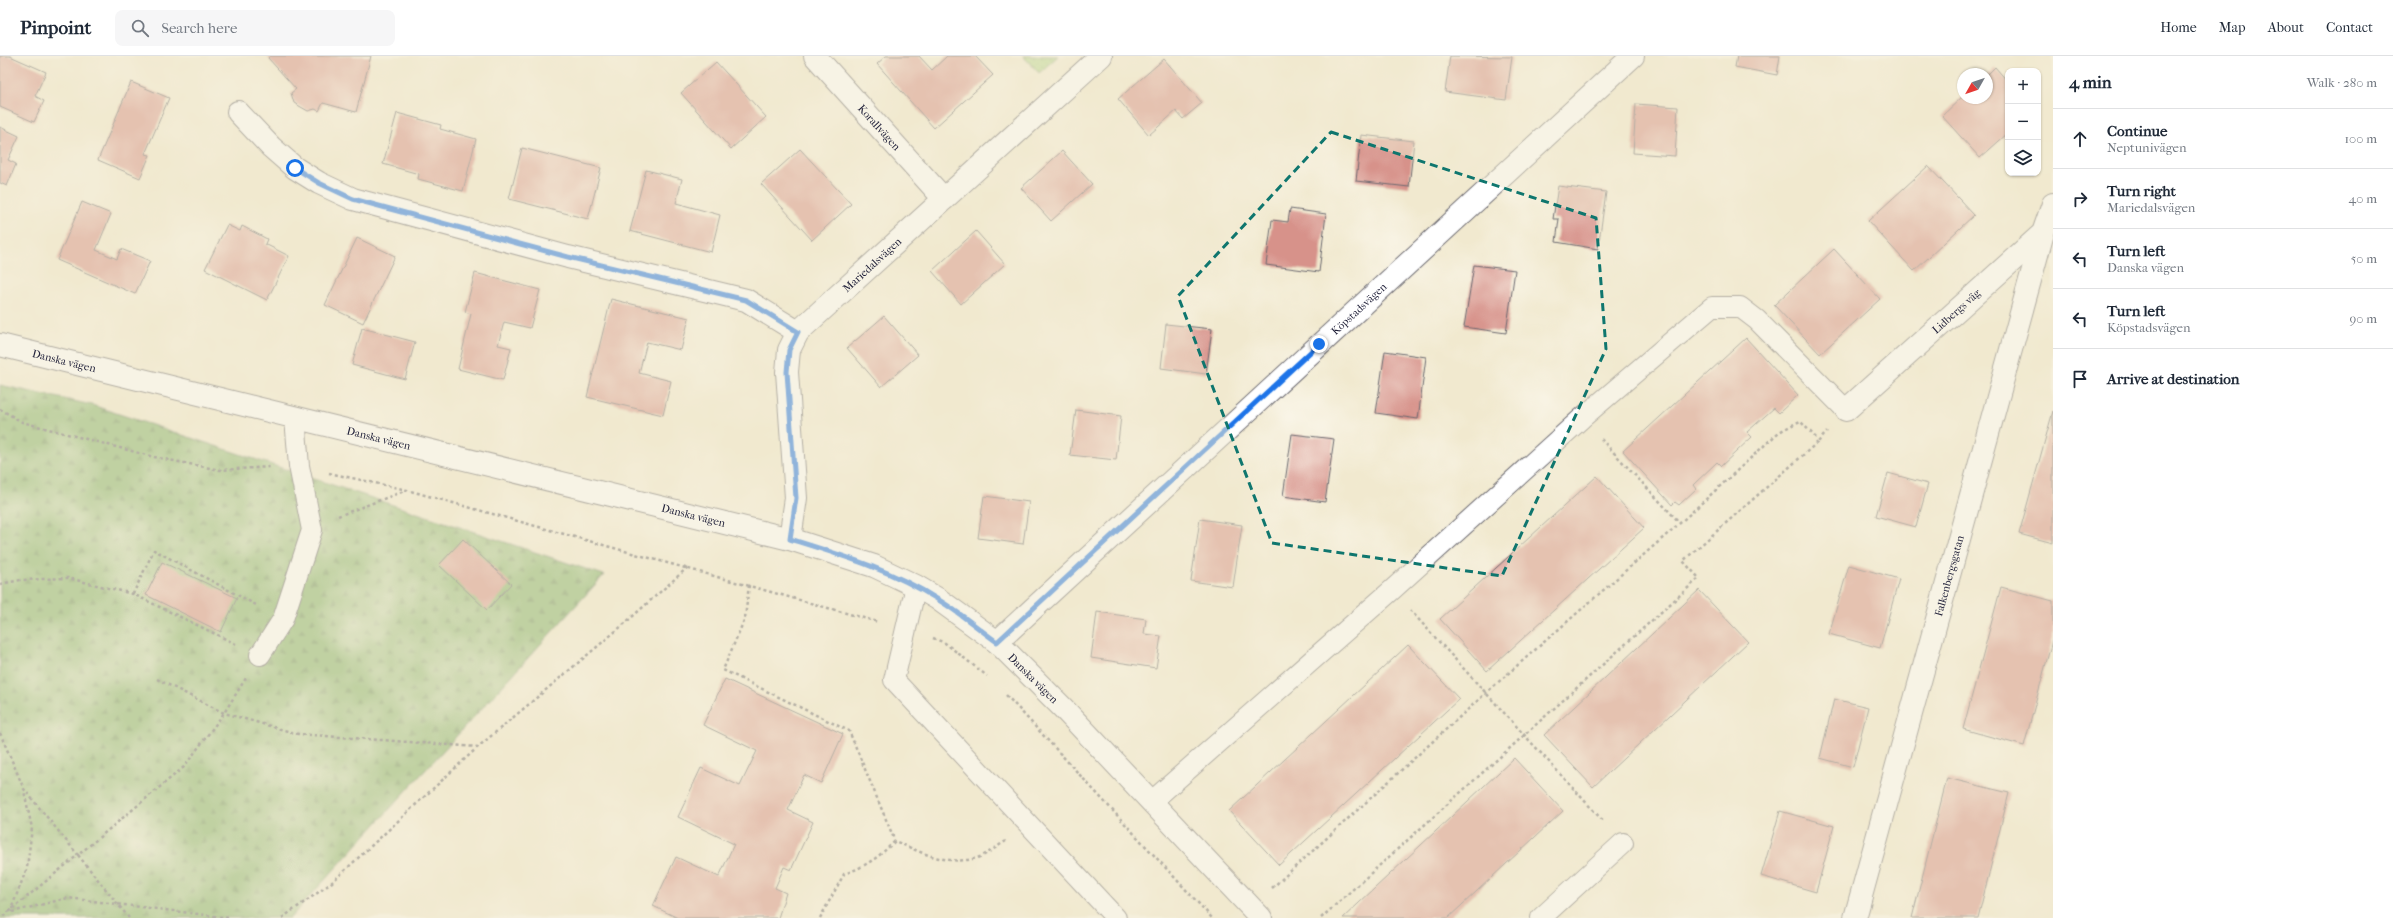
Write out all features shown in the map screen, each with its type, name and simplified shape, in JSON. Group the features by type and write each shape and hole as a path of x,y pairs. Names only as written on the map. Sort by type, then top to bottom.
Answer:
{"street":[{"name":"Korallvägen","path":"815,56 944,199"},
{"name":"Mariedalsvägen","path":"790,539 796,498 787,372 789,350 798,332 1101,56"},
{"name":"Köpstadsvägen","path":"997,642 1633,56"},
{"path":"238,112 271,147 295,168 319,183 353,199 568,257 746,300 798,332"},
{"name":"Lidbergs väg","path":"1846,410 2043,233 2053,204"},
{"name":"Falkenbergsgatan","path":"1855,918 2043,233"},
{"name":"Danska vägen","path":"0,345 790,539 874,566 916,586 938,599 997,642 1063,708 1256,913"}],"lane":[{"path":"1151,802 1392,590 1582,418 1712,307 1740,307 1758,320 1846,410"},
{"path":"260,655 283,619 312,530 299,466 295,418"},
{"path":"916,586 894,680 1116,918"},
{"path":"1541,918 1623,844"}],"path":[{"path":"0,409 22,422 168,460 220,470 299,466 407,490 905,629 945,643 992,680"},
{"path":"1321,918 1699,578 1683,561 1818,442 1846,410"},
{"path":"1582,418 1680,523"},
{"path":"1256,913 1486,692 1680,523 1779,432 1800,421 1818,442"},
{"path":"312,530 333,517 407,490"},
{"path":"133,594 154,550 283,619"},
{"path":"282,918 330,884 478,748 624,625 687,568"},
{"path":"0,584 21,580 68,578 133,594 260,655 224,713 184,767 1,918"},
{"path":"749,585 745,618 723,670 849,731 895,842 935,859 957,861 978,858 1030,826"},
{"path":"1392,590 1623,844"},
{"path":"157,679 224,713 298,734 478,748"},
{"path":"1002,691 1212,918"},
{"path":"0,733 4,746 24,789 32,828 27,868 10,912"},
{"path":"0,744 4,746"},
{"path":"24,789 129,918"},
{"path":"820,918 844,874 862,868 879,858 895,842"},
{"path":"10,912 68,898 230,918"}],"highlighted area":[{"path":"1331,132 1596,218 1606,349 1502,576 1272,543 1178,296"}],"green space":[{"path":"1023,56 1058,56 1039,73"},
{"path":"0,385 92,405 604,575 290,918 0,918"}],"building":[{"path":"0,56 10,56 46,72 35,96 44,101 34,122 0,107"},
{"path":"270,56 371,56 356,112 323,103 319,111 315,109 308,111 294,103 291,93 296,89 268,58"},
{"path":"886,56 919,56 932,70 947,56 975,56 993,75 934,128 877,64"},
{"path":"1450,56 1512,57 1506,100 1445,92"},
{"path":"1737,56 1780,56 1777,75 1735,67"},
{"path":"1164,59 1202,103 1183,119 1176,111 1149,135 1118,99"},
{"path":"716,62 766,117 731,149 681,93"},
{"path":"1995,67 2005,79 2005,136 1980,158 1942,116 1957,102 1957,104 1993,104 1993,69"},
{"path":"131,82 169,98 145,154 150,155 140,178 98,160"},
{"path":"1636,104 1678,107 1675,156 1633,153"},
{"path":"397,113 441,125 440,129 476,139 463,191 418,179 419,174 383,164"},
{"path":"0,127 19,136 8,160 16,164 7,186 0,183"},
{"path":"1361,135 1414,141 1409,187 1356,181"},
{"path":"522,148 601,168 588,219 509,199"},
{"path":"800,149 851,204 812,240 761,184"},
{"path":"1062,151 1092,184 1051,221 1021,188"},
{"path":"1928,166 1974,215 1914,271 1868,221"},
{"path":"646,170 682,179 676,203 720,215 711,252 630,231"},
{"path":"1558,186 1606,192 1598,249 1556,242 1559,219 1553,219"},
{"path":"82,202 111,214 96,250 117,259 121,249 150,261 135,294 57,260"},
{"path":"1290,209 1326,214 1319,272 1266,265 1272,220 1288,222"},
{"path":"227,225 240,231 242,226 267,239 265,244 289,256 267,300 205,269"},
{"path":"976,231 1005,264 961,304 932,271"},
{"path":"357,238 395,256 363,323 325,305"},
{"path":"1834,249 1880,299 1820,354 1774,305"},
{"path":"1474,265 1515,270 1506,333 1464,327"},
{"path":"475,273 540,290 530,328 504,322 498,345 511,348 503,380 458,369 471,314 465,312"},
{"path":"611,299 689,318 681,350 647,342 639,373 671,381 663,415 587,397"},
{"path":"884,316 918,355 881,387 847,348"},
{"path":"1166,324 1212,329 1206,374 1161,368"},
{"path":"362,328 415,342 405,379 352,365"},
{"path":"1746,338 1798,395 1779,413 1774,408 1747,432 1752,437 1721,466 1717,462 1693,485 1696,489 1679,505 1675,502 1672,505 1623,451"},
{"path":"1385,351 1426,357 1418,419 1376,413"},
{"path":"1076,410 1121,416 1116,460 1070,455"},
{"path":"2053,411 2053,543 2019,534"},
{"path":"1292,434 1334,439 1325,502 1283,496"},
{"path":"1888,473 1928,484 1916,527 1876,516"},
{"path":"1597,476 1644,528 1487,671 1440,619"},
{"path":"984,496 1029,502 1023,544 978,538"},
{"path":"1200,519 1242,525 1233,587 1191,581"},
{"path":"463,539 511,584 487,610 439,565"},
{"path":"162,562 237,598 221,632 146,595"},
{"path":"1849,565 1899,579 1880,648 1829,634"},
{"path":"2001,587 2053,601 2053,637 2024,746 1963,729"},
{"path":"1699,590 1748,642 1593,787 1544,735"},
{"path":"1097,612 1146,619 1144,634 1161,636 1156,668 1091,658"},
{"path":"1408,645 1459,699 1279,865 1229,811"},
{"path":"725,679 843,734 821,783 804,775 788,810 813,822 791,870 784,867 775,888 786,893 778,918 678,918 653,906 676,857 719,877 734,844 678,817 701,768 740,786 757,751 703,725"},
{"path":"1834,699 1868,707 1853,767 1820,758"},
{"path":"1514,758 1563,811 1448,918 1343,918"},
{"path":"1947,778 2009,793 1978,918 1912,918"},
{"path":"1780,811 1834,826 1816,892 1761,876"}],"route":[{"path":"295,168 319,183 353,199 568,257 746,300 798,332 789,350 787,372 796,498 790,539 874,566 916,586 938,599 997,642 1319,344"}]}
